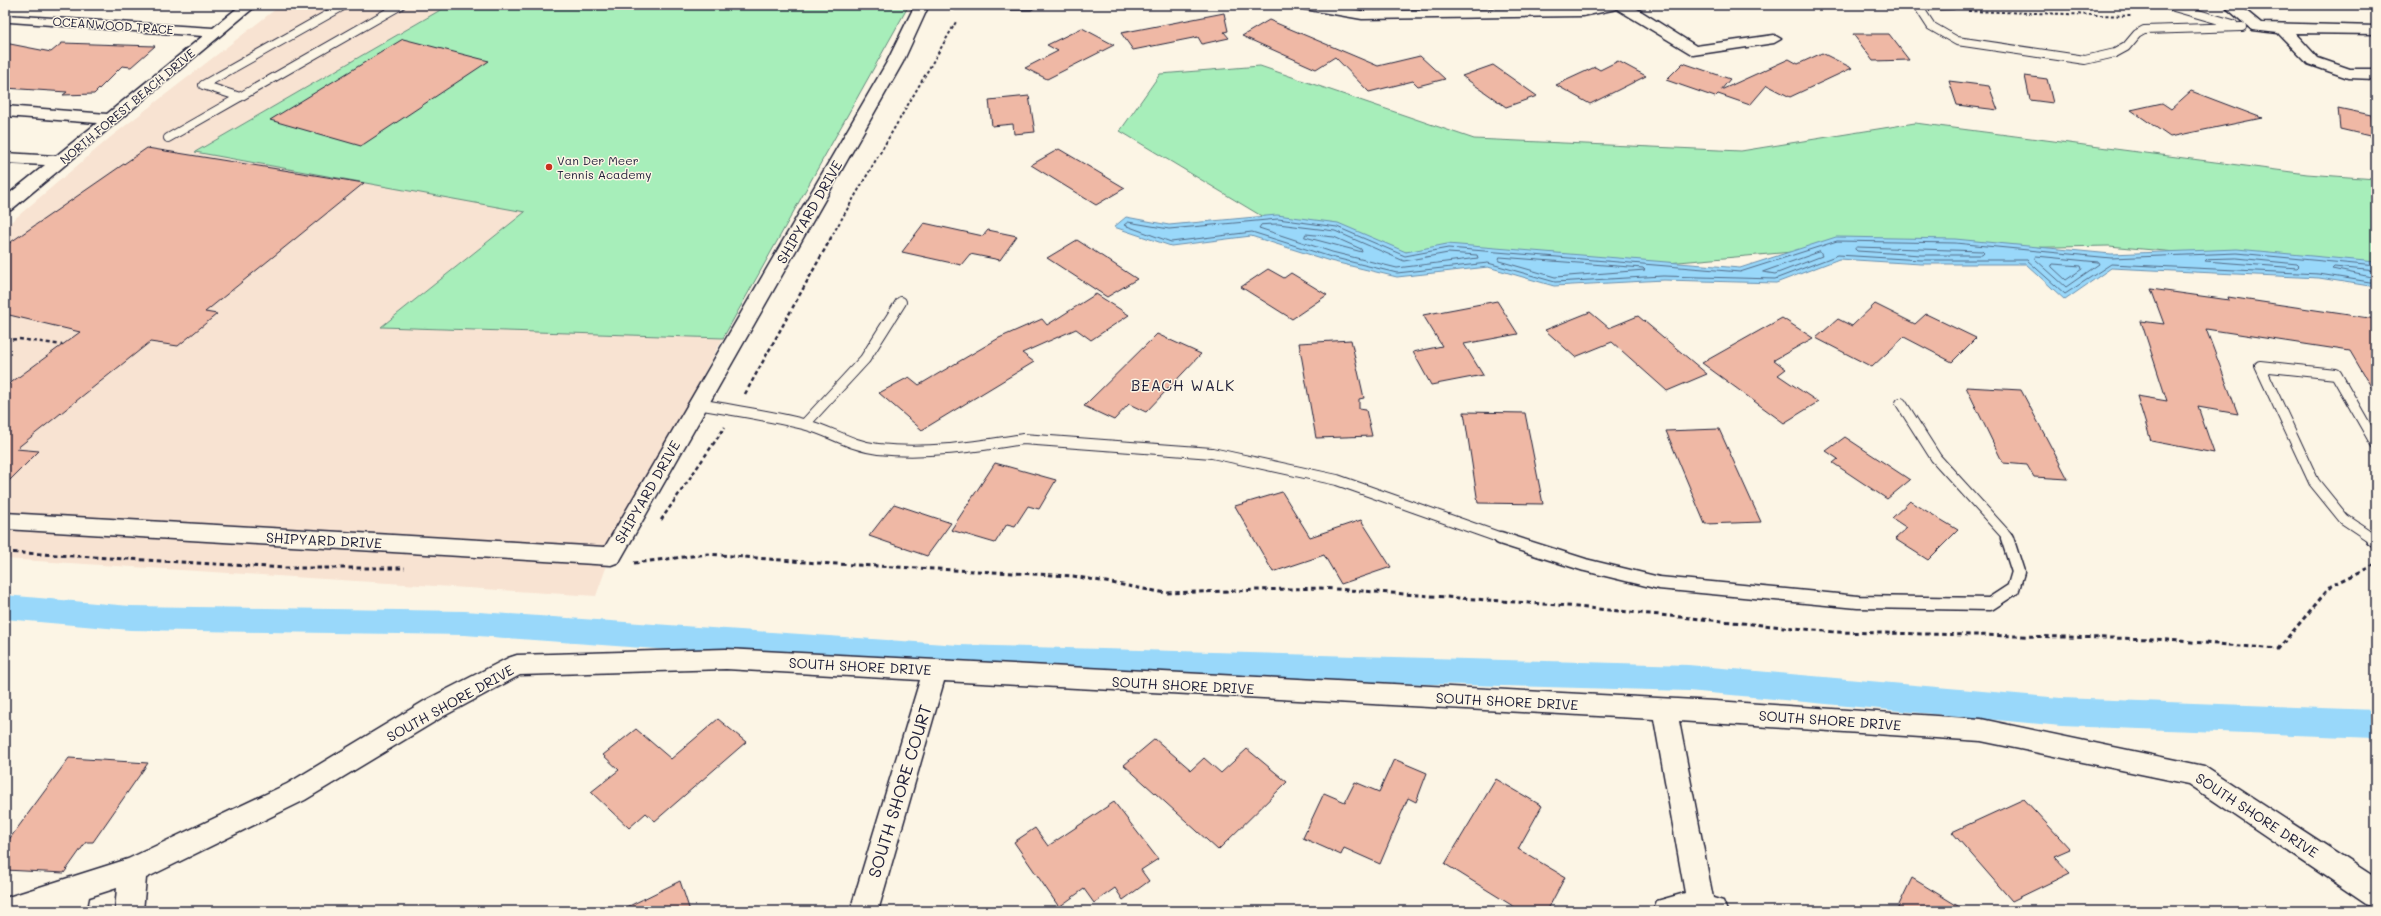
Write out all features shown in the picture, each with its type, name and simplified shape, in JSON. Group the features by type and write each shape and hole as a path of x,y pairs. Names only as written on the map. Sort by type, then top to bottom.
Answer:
{"street":[{"name":"NORTH FOREST BEACH DRIVE","path":"5,206 46,173 108,119 250,5"},
{"name":"SHIPYARD DRIVE","path":"5,521 611,556 699,404 758,297 776,271 895,62 922,5"},
{"path":"954,5 1031,5"},
{"path":"1304,5 1362,15 1439,9 1582,8 1614,5"},
{"path":"1621,5 1693,51 1774,39"},
{"path":"2230,5 2250,27 2282,29 2376,30"},
{"name":"OCEANWOOD TRACE","path":"10,18 215,33"},
{"path":"2282,29 2313,61 2348,73 2376,74"},
{"path":"5,111 108,119"},
{"path":"5,158 60,161"},
{"path":"5,172 46,173"},
{"name":"SOUTH SHORE DRIVE","path":"7,911 75,900 133,870 296,792 435,708 517,664 726,659 1666,710 1981,730 2195,774 2376,895"},
{"name":"SOUTH SHORE COURT","path":"864,911 935,671"},
{"path":"1666,710 1707,909 1674,908 1668,911"},
{"path":"129,911 133,870"}],"lane":[{"path":"240,97 202,84 345,5"},
{"path":"168,138 400,5"},
{"path":"1915,6 1952,5"},
{"path":"2167,5 2250,27"},
{"path":"1915,6 1931,26 1957,41 2085,60 2094,60 2113,54 2130,44 2135,35 2144,30 2250,27"},
{"path":"805,424 865,359 901,302"},
{"path":"2376,444 2336,374 2260,366 2314,482 2344,519 2376,541"},
{"path":"699,404 805,424 850,443 876,449 913,450 993,444 1023,439 1212,453 1337,480 1490,535 1585,565 1659,583 1858,602 1990,604 2013,589 2018,572 2006,536 1936,458 1901,404"}],"path":[{"path":"657,525 736,411 811,272 950,36 964,5"},
{"path":"5,340 19,339 63,345"},
{"path":"5,552 285,568 411,568"},
{"path":"635,557 631,563 708,554 817,562 1073,576 1166,593 1321,588 1557,605 1836,632 2155,639 2278,649 2331,586 2376,564"}],"shaded area":[{"path":"281,5 449,5 195,152 526,212 382,327 723,338 619,531 596,596 5,559 5,227 112,136"}],"green space":[{"name":"Van Der Meer Tennis Academy","path":"449,5 909,5 723,338 381,327 525,212 195,152"},
{"path":"1260,66 1474,139 1741,151 1915,123 2307,174 2376,179 2376,270 2109,246 1792,252 1645,265 1313,247 1120,131 1160,74"}],"water":[{"path":"1277,215 1338,223 1406,252 1447,244 1740,268 1836,237 1955,239 2111,254 2237,249 2376,262 2376,287 2319,278 2111,268 2065,300 2026,264 1921,264 1839,259 1776,283 1664,280 1554,286 1488,267 1397,277 1330,261 1251,236 1171,246 1114,227 1126,217 1169,225"}],"building":[{"path":"1224,13 1228,31 1224,32 1229,38 1202,44 1198,37 1133,50 1121,33"},
{"path":"1269,20 1378,66 1420,56 1445,79 1418,86 1413,81 1369,92 1335,57 1316,69 1242,36"},
{"path":"1082,28 1114,45 1047,79 1025,68 1058,51 1047,45"},
{"path":"1853,34 1889,34 1909,60 1873,61"},
{"path":"403,39 489,61 361,146 270,120"},
{"path":"5,43 51,52 62,43 155,46 131,67 122,66 94,94 63,95 67,92 5,88"},
{"path":"1822,53 1852,68 1790,97 1767,85 1750,105 1718,94 1715,97 1666,80 1683,63 1730,79 1721,90 1789,59 1798,64"},
{"path":"1618,61 1646,76 1590,104 1556,85 1595,67 1600,70"},
{"path":"1493,65 1537,96 1506,107 1462,76"},
{"path":"2025,76 2047,79 2053,103 2030,100"},
{"path":"1949,81 1989,86 1998,110 1957,105"},
{"path":"2191,91 2262,118 2170,137 2131,110 2162,103 2171,109"},
{"path":"1029,96 1035,132 1014,134 1013,124 992,126 989,100"},
{"path":"2338,108 2371,115 2374,137 2340,129"},
{"path":"147,148 364,183 205,312 217,314 178,346 150,342 16,449 39,451 5,485 5,387 80,332 5,314 5,246"},
{"path":"1059,149 1125,188 1096,205 1031,165"},
{"path":"924,223 983,236 988,230 1017,236 1000,260 970,254 961,265 902,252"},
{"path":"1077,240 1137,279 1107,297 1047,258"},
{"path":"1268,269 1284,278 1291,273 1327,295 1292,319 1241,287"},
{"path":"2151,289 2229,300 2228,297 2376,319 2376,395 2350,351 2206,329 2238,414 2198,407 2214,453 2151,441 2137,396 2167,401 2141,321 2164,324"},
{"path":"1096,294 1129,315 1091,340 1076,329 1022,353 1034,362 922,430 879,393 909,377 919,385 999,338 1042,319 1047,325"},
{"path":"1497,301 1518,334 1464,344 1483,375 1431,385 1413,352 1442,346 1423,315"},
{"path":"1875,304 1915,324 1926,314 1976,338 1952,362 1904,337 1872,367 1816,338 1838,319 1852,326"},
{"path":"1590,312 1609,328 1638,316 1707,374 1667,391 1612,342 1575,357 1545,330"},
{"path":"1782,318 1813,338 1774,360 1786,369 1778,375 1818,402 1784,423 1702,363"},
{"path":"1157,334 1201,354 1146,412 1129,404 1114,420 1084,406"},
{"path":"1351,340 1364,398 1359,399 1359,409 1366,410 1372,436 1316,438 1299,343"},
{"path":"1966,387 2021,390 2068,479 2034,477 2027,465 2003,463"},
{"path":"1464,412 1525,413 1543,504 1478,503"},
{"path":"1719,429 1761,522 1705,524 1666,431"},
{"path":"1845,437 1910,480 1887,499 1833,463 1838,459 1826,451"},
{"path":"995,463 1056,480 1039,509 1028,506 1015,526 1007,524 995,543 951,530"},
{"path":"1282,492 1310,537 1361,520 1391,567 1341,584 1324,555 1273,572 1235,506"},
{"path":"1910,501 1958,530 1928,560 1895,539 1907,528 1892,518"},
{"path":"894,504 951,523 927,556 869,536"},
{"path":"718,719 746,742 655,821 646,813 629,828 591,792 619,770 603,755 636,729 671,759"},
{"path":"1155,739 1191,770 1204,758 1221,773 1247,749 1287,782 1218,850 1124,765"},
{"path":"69,758 148,763 93,842 86,842 64,873 5,870 5,845"},
{"path":"1394,759 1427,773 1416,802 1408,798 1380,864 1344,848 1341,855 1303,838 1324,793 1345,802 1355,782 1379,792"},
{"path":"1496,779 1542,806 1518,849 1565,877 1547,911 1521,911 1445,864"},
{"path":"2024,799 2070,849 2054,856 2070,873 2012,901 1952,832"},
{"path":"1114,802 1158,859 1141,870 1149,881 1123,900 1115,888 1094,903 1084,889 1059,907 1014,842 1035,828 1048,846"},
{"path":"1912,878 1966,911 1896,911"},
{"path":"680,881 690,911 619,911"}],"waterway":[{"path":"5,607 130,618 465,623 959,658 1688,678 2061,712 2376,724"}],"place":[{"name":"Van Der Meer Tennis Academy","path":"549,167"}],"district":[{"name":"BEACH WALK","path":"1183,385"}]}
